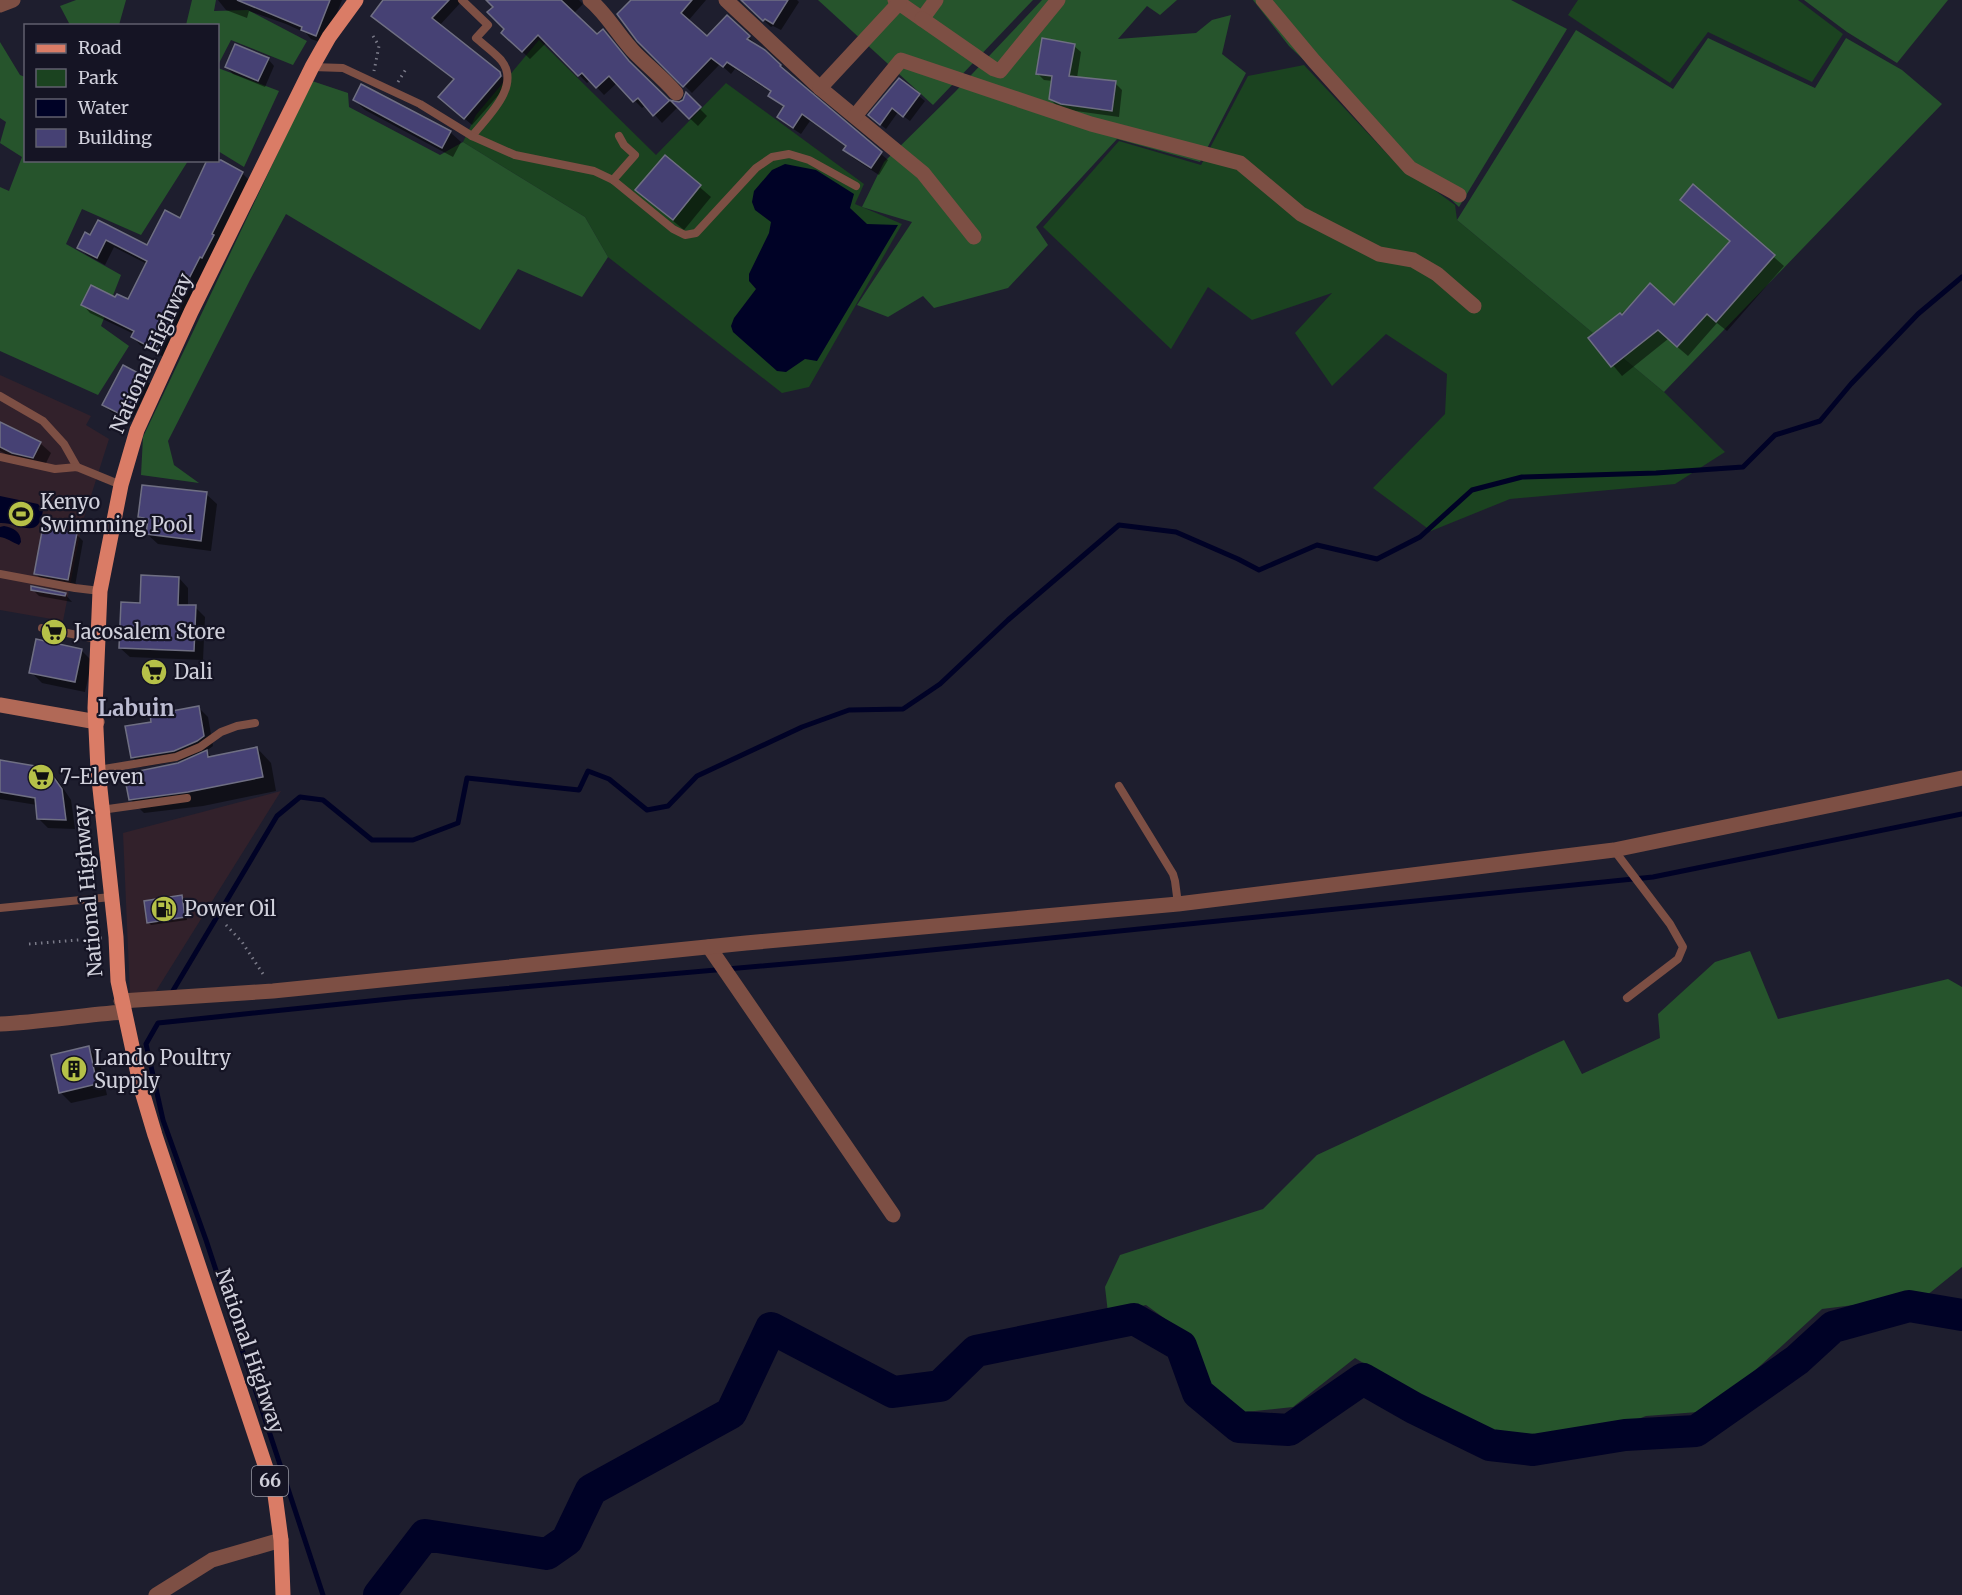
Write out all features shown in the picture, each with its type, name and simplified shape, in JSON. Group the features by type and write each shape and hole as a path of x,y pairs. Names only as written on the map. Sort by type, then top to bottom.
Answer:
{"main road":[{"name":"National Highway","path":"283,1595 281,1540 275,1495 155,1135 141,1088 122,1006 98,770 95,708 97,639 100,591 121,485 137,430 191,312 312,67 329,37 356,0"}],"street":[{"path":"0,5 12,0"},
{"path":"590,0 635,53 657,71 676,93"},
{"path":"726,0 820,88 923,173 974,237"},
{"path":"922,19 936,0"},
{"path":"820,88 897,2 1000,71 1058,0"},
{"path":"1263,0 1410,168 1459,195"},
{"path":"855,116 901,60 1091,124 1240,163 1301,214 1379,254 1413,260 1437,274 1474,306"},
{"path":"0,705 97,722"},
{"path":"0,1024 30,1023 122,1006 709,947 1178,904 1617,854 1962,778"},
{"path":"709,947 892,1215"},
{"path":"156,1595 212,1560 281,1540"}],"lane":[{"path":"462,0 489,25 476,38 501,60 508,72 506,90 472,136"},
{"path":"312,67 343,68 420,104 472,136 515,155 594,171 613,180 673,229 685,235 696,233 756,168 772,157 789,154 809,160 856,186"},
{"path":"613,180 635,155 624,145 620,136"},
{"path":"0,396 43,421 64,444 77,467"},
{"path":"0,457 55,469 77,467 121,485"},
{"path":"0,574 100,591"},
{"path":"42,628 97,639"},
{"path":"98,770 176,757 200,747 221,732 255,723"},
{"path":"1119,786 1173,874 1178,904"},
{"path":"101,810 187,798"},
{"path":"1617,854 1670,924 1683,946 1678,959 1627,998"},
{"path":"0,908 111,897"}],"path":[{"path":"372,81 379,46 373,36"},
{"path":"226,925 254,959 273,991"},
{"path":"29,944 116,937"}],"shaded area":[{"path":"0,375 91,416 86,425 109,439 82,524 63,621 0,610"},
{"path":"281,791 156,991 130,995 123,833"}],"green space":[{"path":"76,0 126,0 119,24 69,24 60,6"},
{"path":"192,0 216,0 214,11 248,10 307,41 293,65 231,40 219,63 219,24 186,24"},
{"path":"818,0 1033,0 933,105"},
{"path":"1042,0 1177,0 1160,15 1147,6 1118,39 1196,33 1212,20 1231,15 1222,54 1246,73 1200,162 1117,139 1036,227 1048,245 1008,288 934,308 923,296 888,317 857,305 912,222 862,207 884,162 955,92"},
{"path":"1253,0 1511,0 1567,29 1459,207 1289,46"},
{"path":"1578,0 1798,0 1843,34 1812,82 1708,32 1670,83 1568,15"},
{"path":"1804,0 1948,0 1897,63 1847,32"},
{"path":"1576,30 1673,89 1708,38 1815,88 1846,38 1902,70 1942,104 1664,392 1457,220"},
{"path":"539,40 656,155 726,83 864,184 855,204 902,224 809,387 782,393 608,257 585,217 463,142 476,115"},
{"path":"0,42 20,75 24,77 24,162 187,162 141,235 82,209 66,244 121,275 101,326 129,346 98,395 0,351 0,187 9,191 22,157 0,143 6,122 0,118"},
{"path":"1304,65 1393,160 1455,205 1457,220 1664,392 1725,452 1675,484 1510,499 1431,531 1373,488 1445,414 1447,374 1386,334 1332,386 1295,333 1332,293 1252,320 1208,287 1171,349 1043,227 1119,141 1201,165 1248,76"},
{"path":"219,68 279,91 244,167 219,152"},
{"path":"312,81 348,93 349,107 440,155 463,142 585,217 608,257 582,297 518,269 480,330 286,214 168,441 174,465 199,483 141,475 143,437"},
{"path":"1750,951 1778,1019 1948,979 1962,987 1962,1267 1926,1296 1822,1309 1711,1411 1646,1416 1583,1440 1473,1430 1355,1358 1293,1407 1245,1412 1210,1384 1193,1339 1146,1305 1108,1313 1105,1287 1120,1255 1263,1209 1317,1155 1564,1040 1582,1074 1660,1038 1658,1014 1715,962"}],"water":[{"path":"785,164 816,170 854,194 850,208 867,224 898,225 817,361 805,359 786,372 777,371 733,332 731,326 734,318 756,289 749,281 749,274 769,233 771,222 755,210 752,202 754,191 772,170"},
{"name":"Kenyo Swimming Pool","path":"0,496 38,504 43,510 41,520 33,528 0,523"},
{"path":"4,526 18,533 21,538 19,545 0,537 0,527"}],"building":[{"path":"237,0 330,0 316,36 301,30 302,27"},
{"path":"383,0 449,0 432,18 500,72 501,76 464,119 438,97 454,79 371,16"},
{"path":"486,0 561,0 597,34 603,29 629,61 670,100 653,116 638,98 633,102 609,76 596,88 582,73 578,76 538,35 522,52 501,33 504,29 487,12 493,7"},
{"path":"631,0 692,0 681,13 707,36 727,15 750,36 747,39 765,50 780,66 882,152 871,168 843,150 846,146 802,114 793,128 777,117 784,106 768,96 771,91 727,62 723,67 711,58 683,87 637,41 617,14"},
{"path":"741,0 788,0 773,24 765,19 763,21"},
{"path":"1042,38 1075,44 1069,76 1116,81 1112,111 1061,104 1049,99 1052,76 1036,74"},
{"path":"235,44 269,58 258,81 225,67"},
{"path":"899,78 920,94 903,117 892,108 880,125 868,115"},
{"path":"361,84 451,131 442,148 353,100"},
{"path":"686,92 701,107 689,119 670,100 679,102 683,100"},
{"path":"665,155 701,185 673,220 635,190"},
{"path":"221,160 243,172 212,234 214,235 202,258 200,257 155,350 131,337 134,331 81,305 91,285 115,297 117,294 128,299 147,261 106,240 97,258 77,248 85,232 90,235 98,220 147,245 165,210 180,218 206,162"},
{"path":"1693,184 1775,255 1716,322 1707,314 1677,347 1658,330 1611,367 1588,338 1620,313 1622,315 1650,283 1674,305 1730,241 1680,200"},
{"path":"123,365 144,376 124,416 102,405"},
{"path":"0,422 41,442 33,458 12,453 0,447"},
{"path":"142,485 207,492 201,541 146,534 148,519 138,517"},
{"path":"43,526 77,533 68,580 34,574"},
{"path":"141,575 179,577 178,605 196,605 194,651 119,648 121,602 140,603"},
{"path":"31,586 66,593 65,596 31,590"},
{"path":"36,639 82,649 75,682 29,673"},
{"path":"199,706 204,736 174,751 131,758 125,726 151,722 150,715"},
{"path":"257,747 263,777 188,792 129,800 124,774 178,763 207,750 208,757"},
{"path":"0,760 47,768 62,789 66,820 37,819 35,798 0,792"},
{"name":"Power Oil","path":"182,895 185,917 147,923 144,901"},
{"name":"Lando Poultry Supply","path":"89,1046 97,1084 59,1093 51,1055"}],"waterway":[{"path":"171,994 277,816 300,797 323,800 372,840 413,840 458,823 467,778 579,790 588,771 609,779 647,810 668,806 697,776 802,727 849,710 903,709 940,684 1008,620 1119,525 1176,532 1259,570 1317,545 1377,559 1420,537 1472,490 1522,477 1656,473 1743,467 1775,435 1820,421 1851,384 1918,314 1962,277"},
{"path":"323,1595 206,1240 163,1120 146,1044 158,1023 409,997 842,959 1653,877 1962,814"},
{"path":"379,1595 425,1535 547,1554 567,1540 591,1490 731,1413 771,1328 893,1392 940,1386 976,1351 1134,1319 1181,1346 1198,1393 1239,1427 1289,1430 1363,1379 1414,1408 1490,1445 1533,1450 1625,1435 1696,1431 1797,1360 1833,1327 1909,1306 1962,1315"}],"place":[{"name":"Kenyo Swimming Pool","path":"21,514"},
{"name":"Jacosalem Store","path":"54,632"},
{"name":"Dali","path":"154,672"},
{"name":"7-Eleven","path":"41,777"},
{"name":"Power Oil","path":"164,909"},
{"name":"Lando Poultry Supply","path":"74,1069"}],"district":[{"name":"Labuin","path":"136,708"}]}
